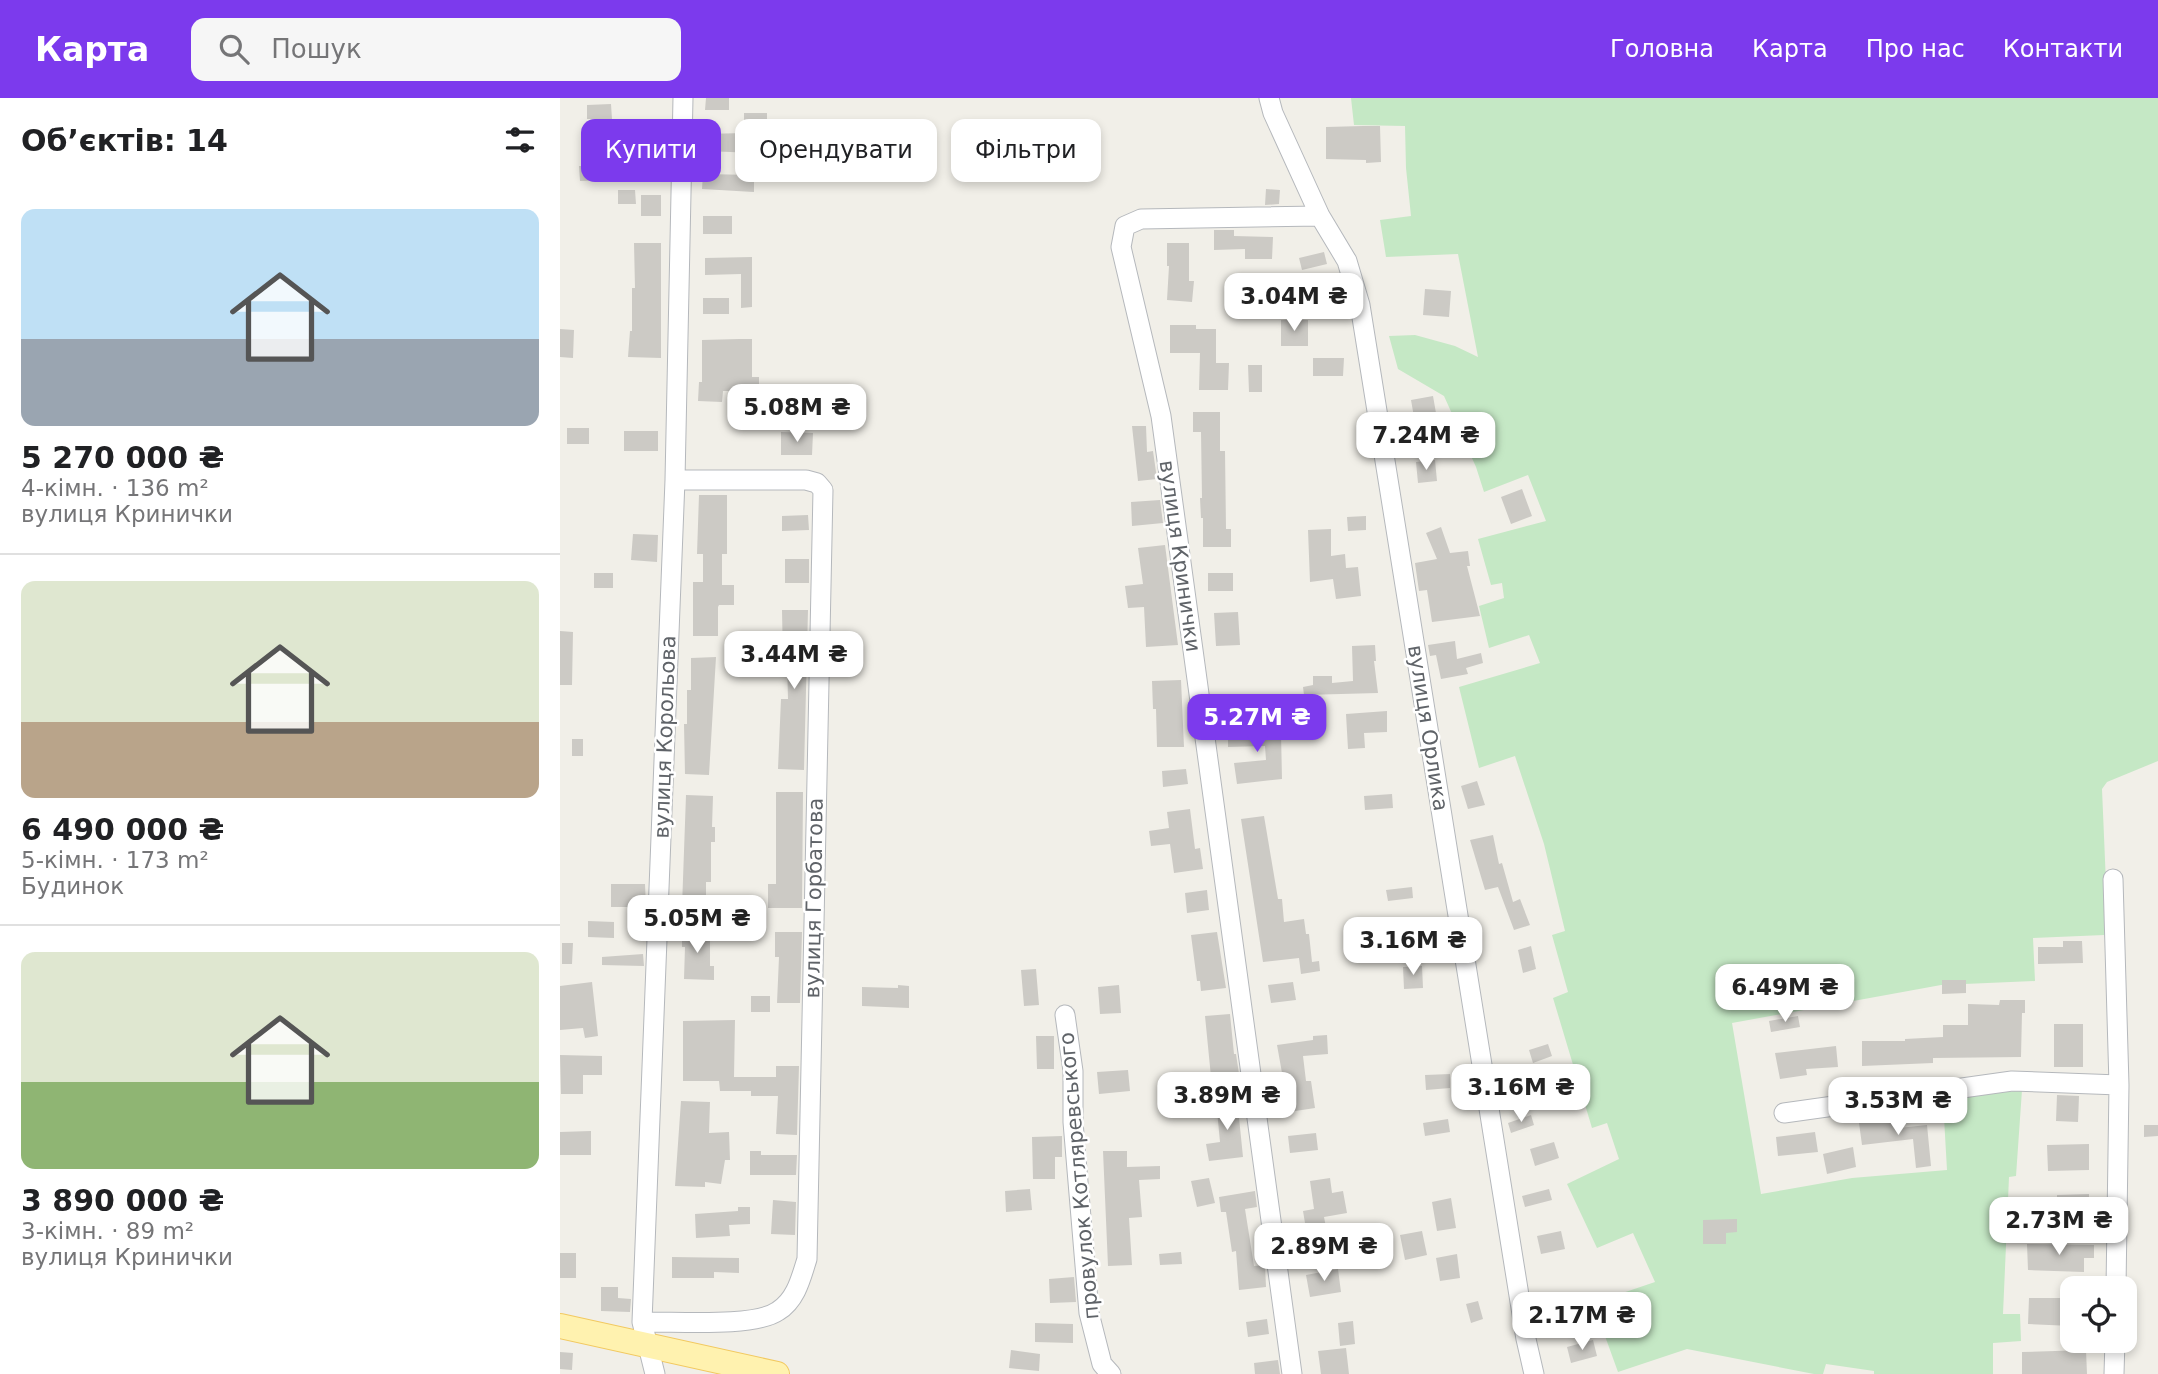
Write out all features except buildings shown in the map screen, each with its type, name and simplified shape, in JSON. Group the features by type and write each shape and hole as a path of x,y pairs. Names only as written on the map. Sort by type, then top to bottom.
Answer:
{"main road":[{"path":"560,1326 778,1374"}],"street":[{"name":"вулиця Корольова","path":"655,1374 642,1322 675,480 683,98"},
{"name":"вулиця Орлика","path":"1269,98 1273,113 1320,216 1347,261 1360,305 1526,1339 1534,1374"},
{"name":"вулиця Кринички","path":"1292,1374 1161,416 1122,247 1125,226 1141,219 1320,216"},
{"name":"вулиця Горбатова","path":"642,1322 751,1321 779,1311 797,1289 807,1259 823,490 817,483 806,480 675,480"},
{"path":"2113,878 2119,1085 2116,1276"},
{"name":"провулок Котляревського","path":"1065,1015 1073,1071 1073,1122 1089,1313 1102,1364 1111,1374"},
{"path":"1784,1114 2012,1081 2119,1085"},
{"path":"2114,1374 2115,1353"}],"green space":[{"path":"1351,98 2158,98 2158,761 2107,782 2102,789 2108,931 2104,935 2033,938 2035,981 1941,985 1732,1023 1761,1194 1852,1178 1947,1170 1943,1100 2022,1090 2016,1176 2009,1177 2003,1314 2020,1314 2021,1341 1993,1343 1993,1374 1874,1374 1874,1371 1826,1364 1823,1374 1814,1374 1687,1349 1618,1372 1593,1303 1655,1282 1633,1233 1597,1248 1567,1184 1619,1159 1607,1123 1592,1128 1553,998 1568,992 1552,935 1565,931 1544,844 1515,756 1479,768 1459,687 1540,663 1529,635 1489,648 1479,606 1504,598 1502,583 1491,585 1478,539 1546,521 1528,475 1484,492 1476,467 1444,396 1398,369 1389,336 1415,335 1455,346 1478,357 1458,254 1386,257 1380,220 1411,216 1405,126 1354,125"}]}
